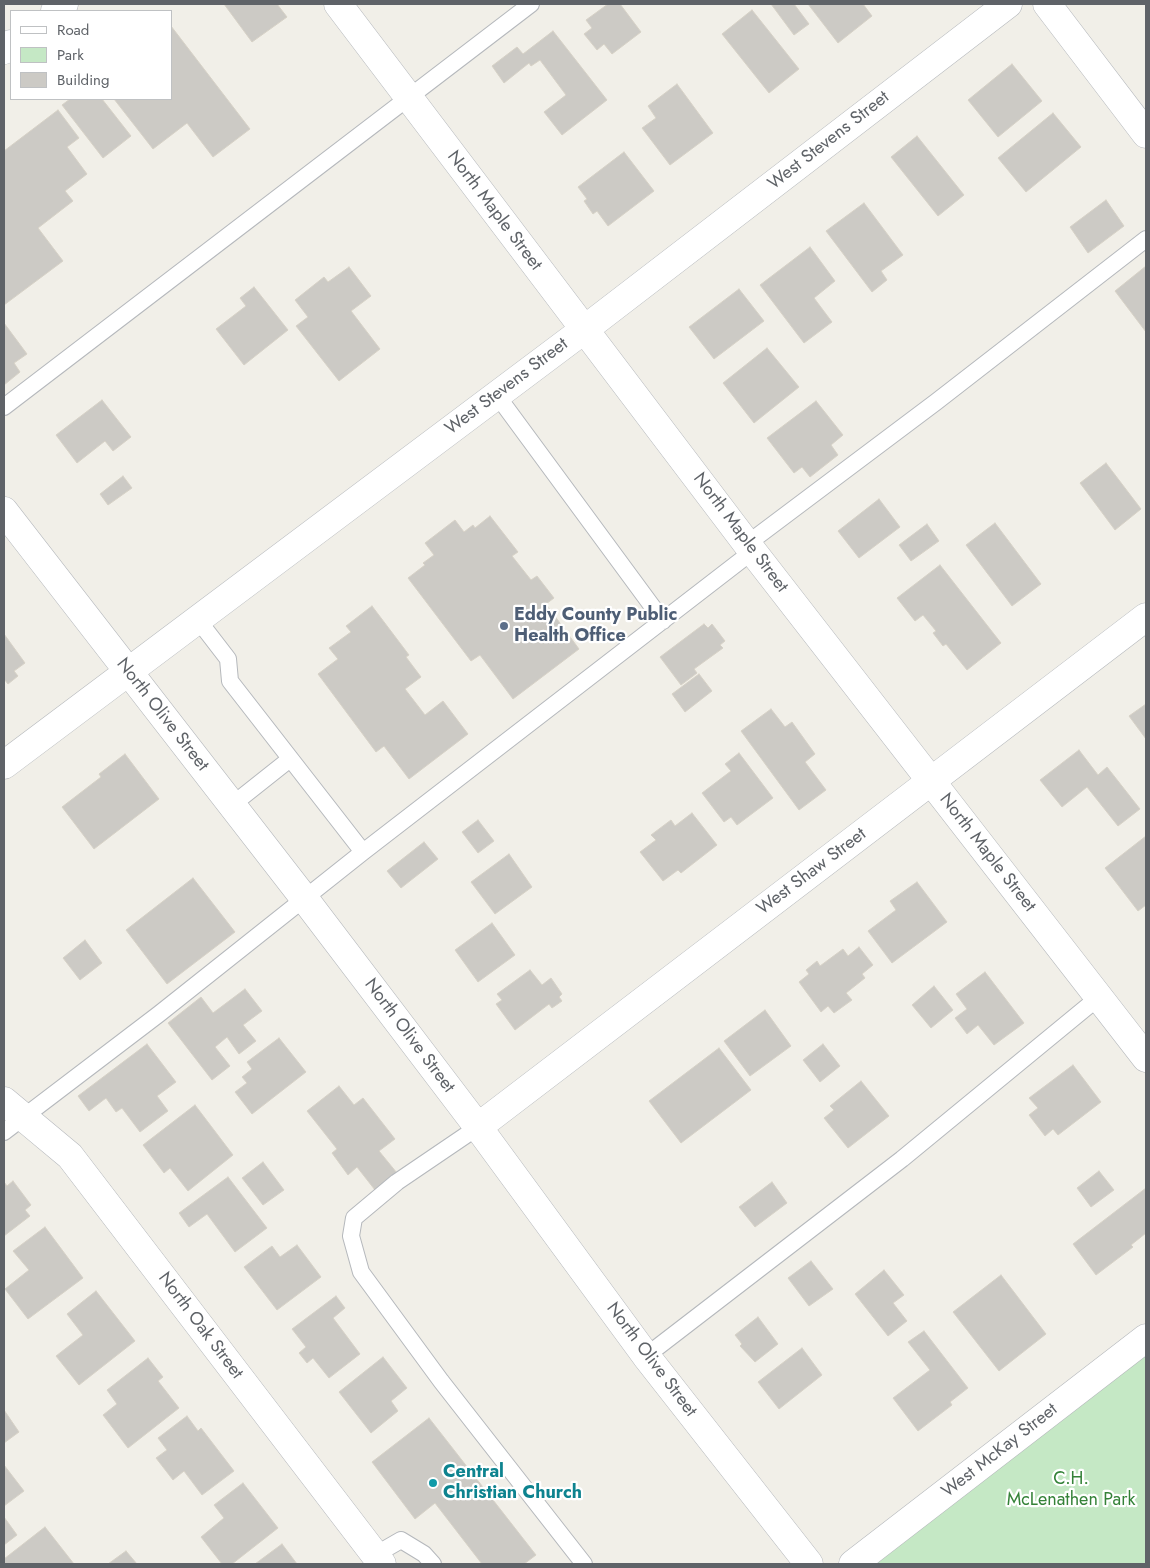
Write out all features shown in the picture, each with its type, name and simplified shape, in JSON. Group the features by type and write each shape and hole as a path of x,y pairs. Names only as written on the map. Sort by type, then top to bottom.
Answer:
{"street":[{"name":"North Maple Street","path":"338,4 750,547 1146,1058"},
{"name":"West Stevens Street","path":"4,765 584,329 1008,4"},
{"path":"1047,4 1146,134"},
{"name":"North Olive Street","path":"4,511 304,898 478,1127 646,1356 809,1564"},
{"name":"West Shaw Street","path":"478,1127 1146,617"},
{"name":"North Oak Street","path":"10,1116 70,1156 378,1560"},
{"name":"West McKay Street","path":"853,1564 1146,1338"}],"lane":[{"path":"4,407 531,4"},
{"path":"10,1116 159,1014 304,898 663,621 750,547 1146,239"},
{"path":"496,394 663,621"},
{"path":"198,620 228,659 230,682 363,852"},
{"path":"232,805 290,759"},
{"path":"646,1356 902,1159 1099,997"},
{"path":"478,1127 397,1182 354,1218 351,1236 361,1272 441,1381 584,1564"},
{"path":"378,1560 401,1540 424,1554 432,1564"}],"green space":[{"name":"C.H. McLenathen Park","path":"1146,1338 1146,1564 853,1564"}],"building":[{"path":"224,4 277,4 287,17 252,42"},
{"path":"608,4 620,4 641,32 612,54 604,44 597,50 584,34 592,28 586,20"},
{"path":"771,4 794,4 809,24 794,35"},
{"path":"808,4 863,4 872,16 838,43"},
{"path":"752,10 799,69 769,93 722,34"},
{"path":"172,27 250,129 213,157 187,123 153,149 115,100 172,100"},
{"path":"553,31 607,100 562,135 544,112 566,95 540,60 531,66 529,63 504,83 492,66 517,47 523,54"},
{"path":"1012,64 1042,101 998,137 968,100"},
{"path":"677,84 713,133 670,165 642,128 656,118 648,106"},
{"path":"69,100 103,100 131,136 103,158 62,105"},
{"path":"58,110 79,138 67,147 87,174 65,191 73,201 38,228 63,261 4,305 4,151"},
{"path":"1053,113 1081,147 1026,192 998,158"},
{"path":"917,136 964,195 938,216 891,157"},
{"path":"624,152 654,191 608,226 597,211 593,214 584,201 587,199 578,187"},
{"path":"1106,200 1124,226 1088,253 1070,227"},
{"path":"864,203 903,255 881,271 887,280 872,292 826,231"},
{"path":"810,247 835,281 814,298 832,322 804,343 760,285"},
{"path":"1146,266 1146,332 1115,291"},
{"path":"349,267 371,296 351,311 380,349 339,381 296,326 308,317 295,300 324,277 328,282"},
{"path":"254,287 288,330 244,365 216,329 246,306 240,298"},
{"path":"739,289 764,321 714,359 689,327"},
{"path":"4,323 27,354 14,363 20,372 4,385"},
{"path":"767,348 799,387 754,423 723,383"},
{"path":"102,400 131,437 113,451 105,441 77,463 56,435"},
{"path":"816,401 843,435 831,445 838,455 810,477 802,467 794,473 767,438"},
{"path":"1106,463 1141,509 1115,530 1080,483"},
{"path":"123,476 132,488 108,505 100,494"},
{"path":"879,499 900,527 859,558 838,531"},
{"name":"Eddy County Public Health Office","path":"490,516 518,552 512,556 531,580 537,576 554,598 546,604 579,649 513,699 480,655 471,661 408,578 425,565 423,563 434,555 425,543 455,520 464,532 473,525 475,528"},
{"path":"995,523 1041,584 1012,606 966,545"},
{"path":"927,524 939,541 911,561 899,545"},
{"path":"940,565 1001,643 967,670 946,644 943,646 933,633 936,631 923,615 915,621 897,598"},
{"path":"372,606 409,655 406,657 421,677 405,689 425,715 443,701 468,734 409,779 384,746 376,752 318,674 338,659 329,648 351,632 346,626"},
{"path":"704,624 708,628 712,624 725,641 720,645 723,648 694,669 697,673 681,685 660,657"},
{"path":"4,634 25,663 14,671 18,676 8,684 4,679"},
{"path":"699,674 712,691 685,712 672,694"},
{"path":"1146,704 1146,739 1129,716"},
{"path":"771,709 785,727 792,722 815,754 805,762 826,790 799,810 741,731"},
{"path":"1079,750 1098,775 1107,767 1140,809 1118,826 1087,787 1062,807 1040,780"},
{"path":"739,753 773,798 737,825 731,817 724,822 702,793 731,771 725,764"},
{"path":"125,754 159,799 94,849 62,807 101,777 99,774"},
{"path":"692,813 717,845 681,873 678,870 663,881 640,852 656,840 651,835 671,820 675,826"},
{"path":"478,820 494,841 478,853 462,832"},
{"path":"1146,836 1146,905 1138,911 1105,868"},
{"path":"424,842 438,859 401,888 387,871"},
{"path":"509,854 532,887 495,914 471,882"},
{"path":"193,878 235,932 167,984 126,930"},
{"path":"917,882 947,922 892,963 868,931 896,910 890,901"},
{"path":"492,923 515,955 478,982 455,950"},
{"path":"85,940 102,963 80,980 63,958"},
{"path":"859,947 873,965 862,974 865,978 846,993 852,1000 834,1013 828,1006 821,1012 799,982 809,974 806,970 817,961 820,966 843,949 848,956"},
{"path":"530,970 542,985 551,978 562,994 559,997 562,1001 552,1008 549,1004 515,1030 496,1004 502,1000 497,994"},
{"path":"985,972 1024,1023 994,1045 978,1025 967,1034 955,1018 967,1009 956,994"},
{"path":"934,986 953,1010 931,1028 912,1005"},
{"path":"245,989 262,1011 243,1025 256,1041 239,1054 227,1037 215,1047 230,1066 212,1080 168,1023 201,997 213,1013"},
{"path":"765,1010 791,1046 750,1076 724,1041"},
{"path":"279,1038 306,1072 252,1114 235,1092 247,1083 242,1077 252,1069 247,1062"},
{"path":"147,1044 176,1082 157,1096 168,1111 140,1132 122,1108 116,1112 106,1098 89,1111 78,1096"},
{"path":"823,1044 840,1066 820,1082 803,1060"},
{"path":"719,1048 751,1090 681,1143 649,1101"},
{"path":"1073,1065 1101,1102 1058,1135 1053,1129 1045,1136 1029,1115 1038,1108 1029,1098"},
{"path":"861,1081 889,1116 848,1148 824,1118 834,1110 830,1106"},
{"path":"339,1086 354,1105 363,1098 395,1139 379,1151 397,1173 375,1190 357,1167 348,1175 332,1153 337,1149 307,1111"},
{"path":"195,1105 233,1155 188,1191 170,1168 164,1173 143,1145"},
{"path":"263,1162 284,1190 263,1205 242,1178"},
{"path":"1099,1171 1114,1190 1091,1207 1077,1188"},
{"path":"228,1177 267,1228 235,1252 207,1214 189,1227 179,1213"},
{"path":"13,1181 31,1205 25,1210 30,1216 4,1236 4,1182 7,1186"},
{"path":"772,1182 787,1203 755,1227 739,1207"},
{"path":"1146,1188 1146,1233 1131,1245 1133,1247 1096,1275 1073,1244"},
{"path":"45,1227 83,1278 28,1319 5,1289 29,1270 13,1251"},
{"path":"297,1245 321,1277 277,1310 244,1267 272,1246 280,1257"},
{"path":"811,1261 833,1289 809,1306 788,1278"},
{"path":"884,1270 904,1295 893,1303 907,1321 888,1336 855,1294"},
{"path":"1001,1275 1046,1334 999,1371 953,1312"},
{"path":"96,1291 135,1341 79,1385 56,1356 83,1335 67,1314"},
{"path":"336,1296 345,1308 333,1318 360,1354 329,1378 313,1358 307,1363 299,1353 306,1347 292,1329"},
{"path":"758,1317 778,1344 755,1362 740,1346 742,1344 735,1335"},
{"path":"924,1331 968,1388 950,1402 952,1405 918,1431 893,1398 930,1370 908,1342"},
{"path":"802,1348 822,1375 779,1409 758,1382"},
{"path":"383,1357 407,1388 391,1401 398,1411 371,1433 339,1392"},
{"path":"148,1358 163,1377 158,1381 179,1408 128,1448 103,1415 117,1404 107,1390"},
{"path":"4,1410 19,1432 4,1443"},
{"path":"187,1416 198,1431 201,1428 234,1471 202,1495 184,1471 173,1480 156,1458 167,1450 158,1438"},
{"name":"Central Christian Church","path":"429,1418 536,1555 524,1564 482,1564 435,1503 415,1519 372,1462"},
{"path":"4,1465 24,1491 4,1506"},
{"path":"243,1483 278,1528 232,1564 222,1564 201,1537 224,1518 214,1505"},
{"path":"4,1517 17,1535 4,1545"},
{"path":"45,1527 74,1564 4,1564 4,1559"},
{"path":"282,1544 297,1564 255,1564"},
{"path":"126,1551 137,1564 108,1564"}],"place":[{"name":"Eddy County Public Health Office","path":"504,626"},
{"name":"Central Christian Church","path":"433,1483"}]}
